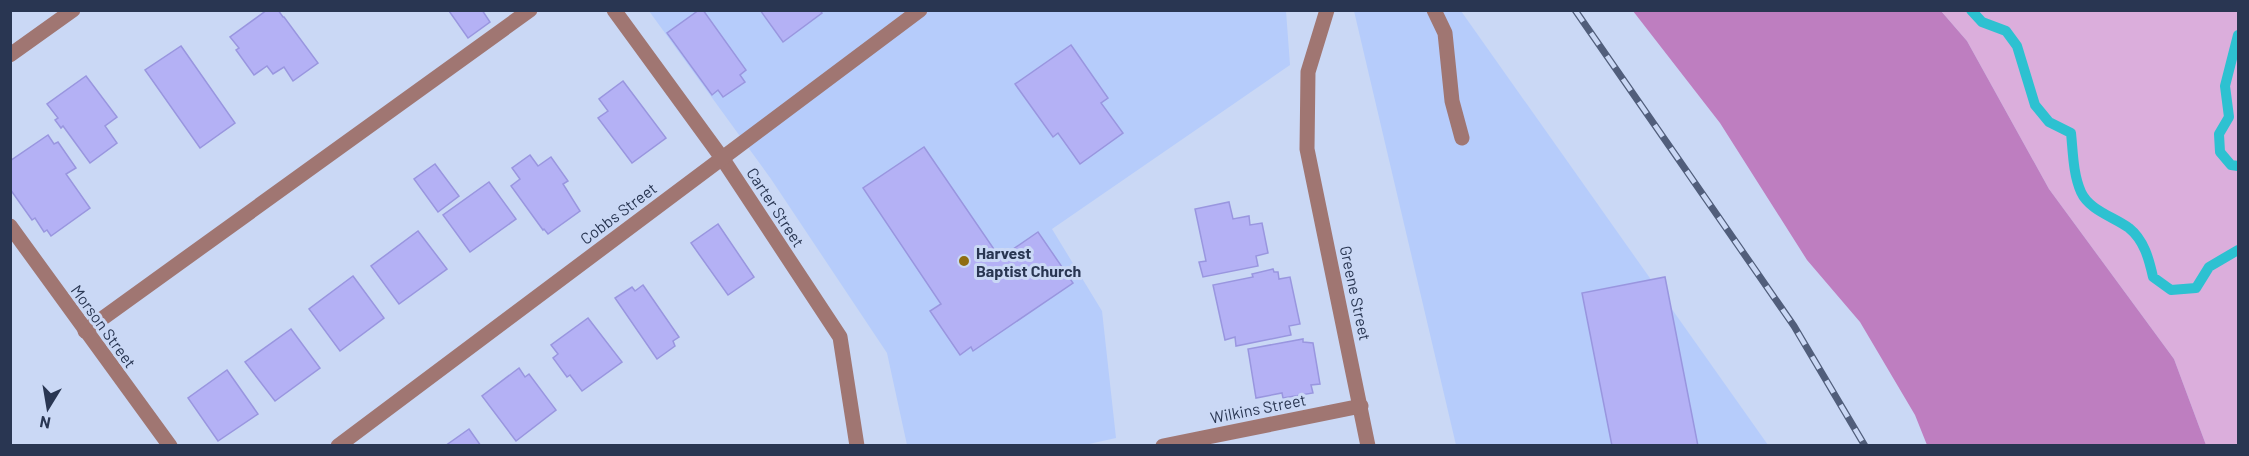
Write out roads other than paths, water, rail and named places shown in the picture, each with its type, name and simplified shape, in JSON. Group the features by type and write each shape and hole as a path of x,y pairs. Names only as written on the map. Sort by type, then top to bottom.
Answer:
{"street":[{"path":"10,55 73,10"},
{"path":"85,331 530,10"},
{"name":"Carter Street","path":"614,10 722,158 840,337 857,446"},
{"name":"Cobbs Street","path":"338,446 920,10"},
{"name":"Greene Street","path":"1327,10 1308,72 1307,149 1368,446"},
{"path":"1434,10 1445,33 1452,101 1462,138"},
{"name":"Morson Street","path":"10,226 170,446"},
{"name":"Wilkins Street","path":"1163,446 1361,406"}],"waterway":[{"path":"1971,10 1982,22 2006,31 2017,46 2035,105 2049,122 2071,133 2075,170 2081,192 2090,204 2129,228 2139,238 2150,263 2153,277 2171,290 2196,288 2209,267 2238,250"},
{"path":"2238,35 2225,86 2229,117 2219,134 2220,152 2231,165 2238,166"}],"railway":[{"path":"1575,10 1794,326 1865,446"}],"place":[{"name":"Harvest Baptist Church","path":"964,261"}]}
